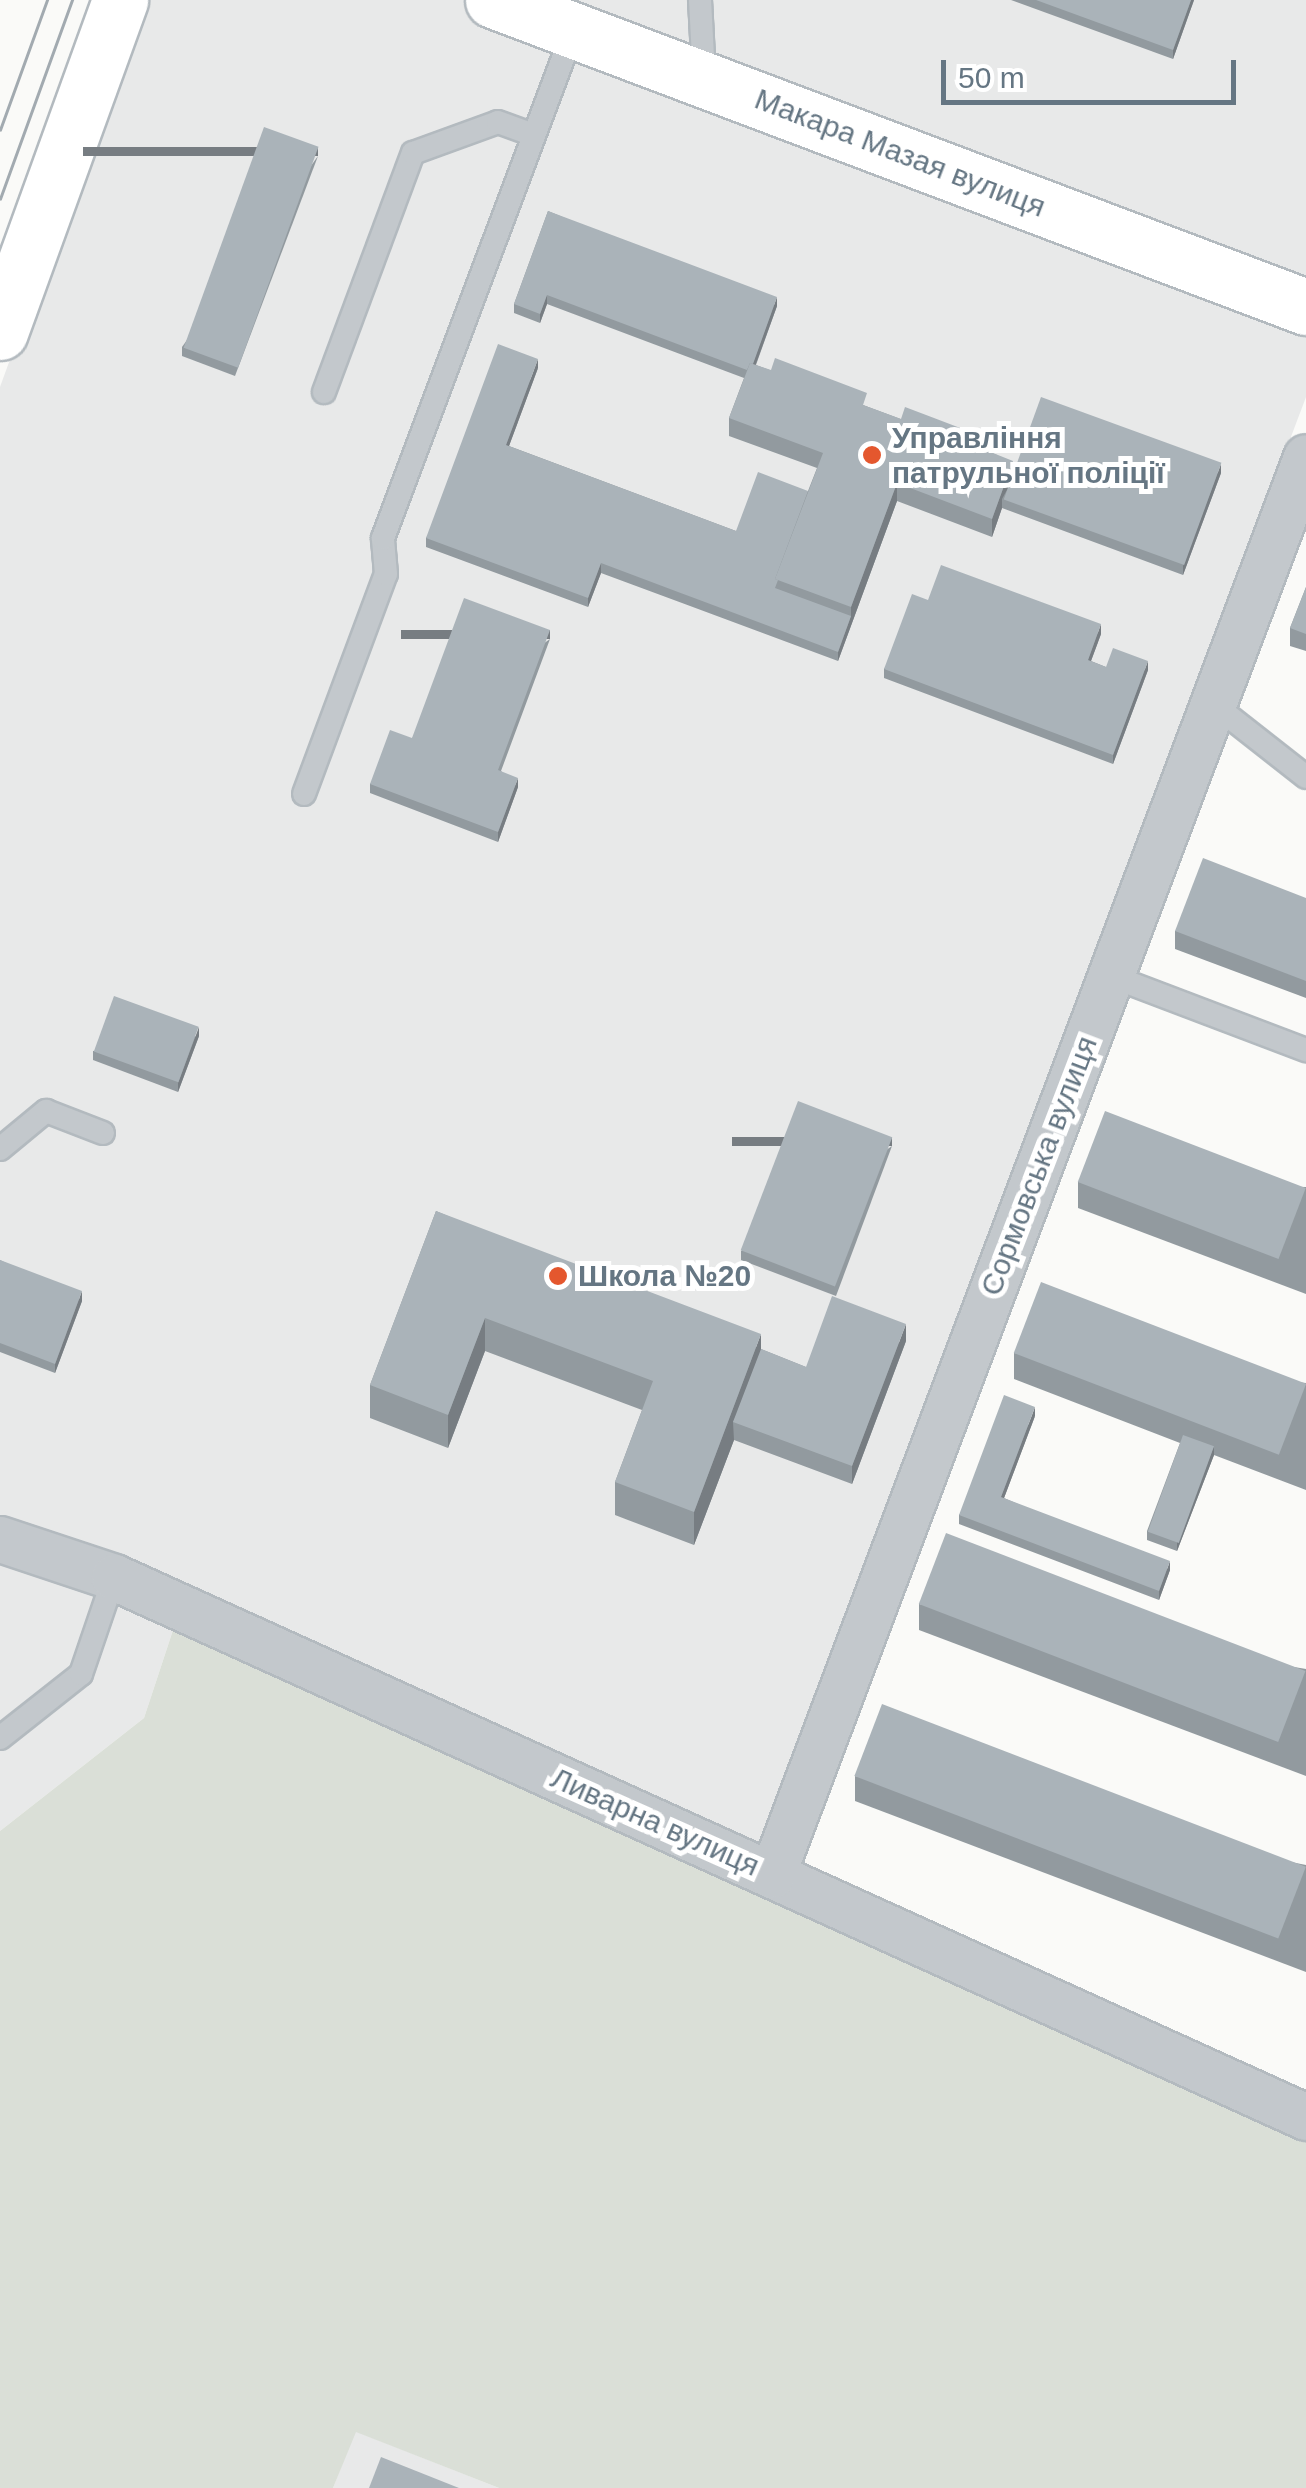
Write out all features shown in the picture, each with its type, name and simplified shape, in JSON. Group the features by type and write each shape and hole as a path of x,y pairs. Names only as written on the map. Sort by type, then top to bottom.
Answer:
{"main road":[{"path":"0,332 120,0"},
{"name":"Макара Мазая вулиця","path":"494,0 1306,307"}],"street":[{"name":"Сормовська вулиця","path":"772,1875 1213,704 1294,526 1306,457"},
{"name":"Ливарна вулиця","path":"0,1539 114,1577 1306,2117"}],"lane":[{"path":"700,0 704,79"},
{"path":"304,794 386,574 383,538 574,30"},
{"path":"324,392 413,154 498,122 534,136"},
{"path":"1213,704 1306,777"},
{"path":"1110,976 1306,1050"},
{"path":"0,1149 46,1112 103,1133"},
{"path":"0,1738 81,1674 114,1577"}],"shaded area":[{"path":"141,0 463,0 1306,320 1306,397 759,1848 0,1520 0,387"},
{"path":"530,0 1306,0 1306,294"},
{"path":"0,1558 175,1624 144,1718 0,1831"},
{"path":"175,1624 1306,2138 1306,2488 499,2488 356,2432 333,2488 0,2488 0,1831 144,1718"},
{"path":"355,2431 499,2488 333,2488"}],"building":[{"path":"1036,0 1191,0 1173,50"},
{"path":"264,127 319,147 238,368 184,348"},
{"path":"548,211 777,297 753,364 747,370 547,295 540,314 514,304"},
{"path":"498,344 538,359 506,445 736,531 758,472 808,491 775,588 851,616 838,652 601,563 588,598 426,538"},
{"path":"775,358 867,393 863,405 901,419 905,407 997,442 993,453 1013,461 992,519 897,483 851,607 775,579 823,453 729,418 750,363 771,370"},
{"path":"1041,397 1221,463 1184,565 1004,499"},
{"path":"941,565 1101,624 1088,660 1106,667 1113,648 1148,661 1113,755 884,669 912,594 928,600"},
{"path":"1306,587 1306,634 1290,628"},
{"path":"464,598 550,630 498,770 518,778 498,832 370,784 390,730 412,738"},
{"path":"1203,858 1306,898 1306,981 1175,931"},
{"path":"114,996 199,1027 178,1082 94,1051"},
{"path":"798,1101 892,1137 835,1287 741,1250"},
{"path":"1105,1111 1306,1188 1278,1259 1078,1182"},
{"path":"436,1211 761,1334 694,1512 615,1482 653,1381 485,1318 448,1415 370,1385"},
{"path":"0,1260 82,1291 55,1364 0,1343"},
{"path":"1041,1282 1306,1384 1279,1455 1014,1353"},
{"path":"832,1296 906,1324 852,1466 733,1422 761,1349 806,1367"},
{"path":"1004,1395 1035,1407 1001,1497 1170,1561 1159,1591 959,1515"},
{"path":"1183,1435 1214,1446 1179,1543 1148,1532"},
{"path":"946,1533 1305,1671 1278,1742 919,1604"},
{"path":"882,1704 1306,1867 1278,1939 854,1776"},
{"path":"381,2457 459,2488 369,2488"}],"tram line":[{"path":"0,130 47,0"},
{"path":"0,199 72,0"}],"place":[{"name":"Управління патрульної поліції","path":"872,455"},
{"name":"Школа №20","path":"558,1276"}]}
